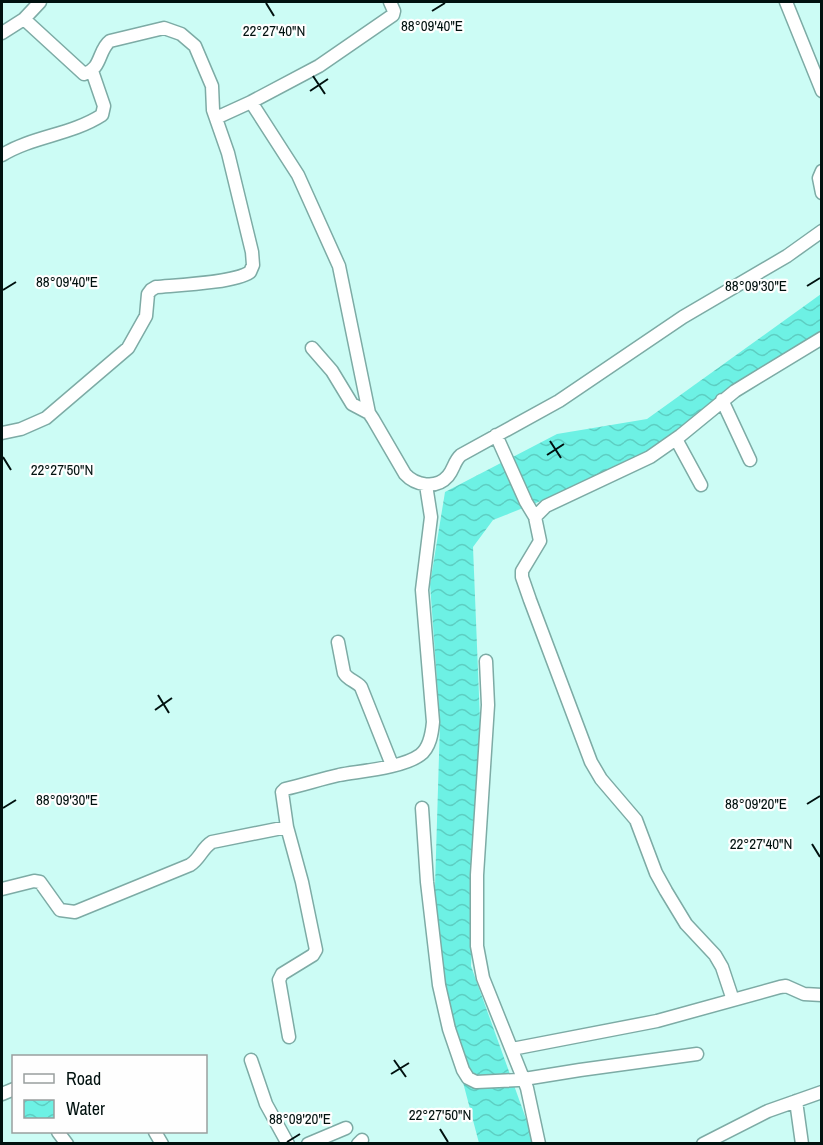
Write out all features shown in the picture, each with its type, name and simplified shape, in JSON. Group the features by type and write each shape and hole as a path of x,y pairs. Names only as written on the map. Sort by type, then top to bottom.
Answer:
{"street":[{"path":"2,33 24,19 40,2"},
{"path":"216,118 319,66 393,15 394,11 390,2"},
{"path":"786,2 822,91"},
{"path":"2,433 21,429 46,418 128,348 146,316 148,294 151,290 156,287 232,279 250,273 253,264 228,153 213,110 212,87 201,57 189,39 174,30 164,28 110,41 106,44 102,57 92,71 84,74 24,19"},
{"path":"2,155 18,145 73,129 102,115 104,106 92,71"},
{"path":"251,102 298,175 339,266 369,413 405,474 411,481 426,485 442,480 448,475 461,455 559,401 683,317 788,256 822,231"},
{"path":"822,171 819,178 822,193"},
{"path":"535,517 546,506 635,465 676,439 722,400 822,338"},
{"path":"312,348 332,371 352,404 369,413"},
{"path":"722,400 750,460"},
{"path":"496,435 535,517 540,541 522,571 522,577 591,762 601,779 636,820 661,882 686,924 722,967 733,1000"},
{"path":"676,439 701,485"},
{"path":"289,1038 279,980 282,974 313,955 316,950 302,882 287,827 282,796 285,789 392,765 419,756 429,743 432,733 422,590 431,517 426,485"},
{"path":"338,642 344,673 346,677 361,687 392,765"},
{"path":"486,661 488,705 477,875 477,946 483,978 512,1049 539,1143"},
{"path":"422,808 427,882 439,985 449,1029 468,1078 476,1082 521,1080 696,1054"},
{"path":"2,889 34,881 40,882 60,910 75,912 190,865 197,861 206,846 212,842 287,827"},
{"path":"512,1049 657,1022 786,986 804,994 822,995"},
{"path":"251,1060 266,1104 288,1143"},
{"path":"703,1143 768,1111 822,1092"},
{"path":"796,1101 802,1143"},
{"path":"308,1143 346,1128"}],"water":[{"path":"821,294 821,344 753,385 679,446 493,520 473,547 481,745 471,966 529,1127 532,1143 479,1143 435,976 433,952 440,723 430,584 445,492 557,434 647,419"}]}
